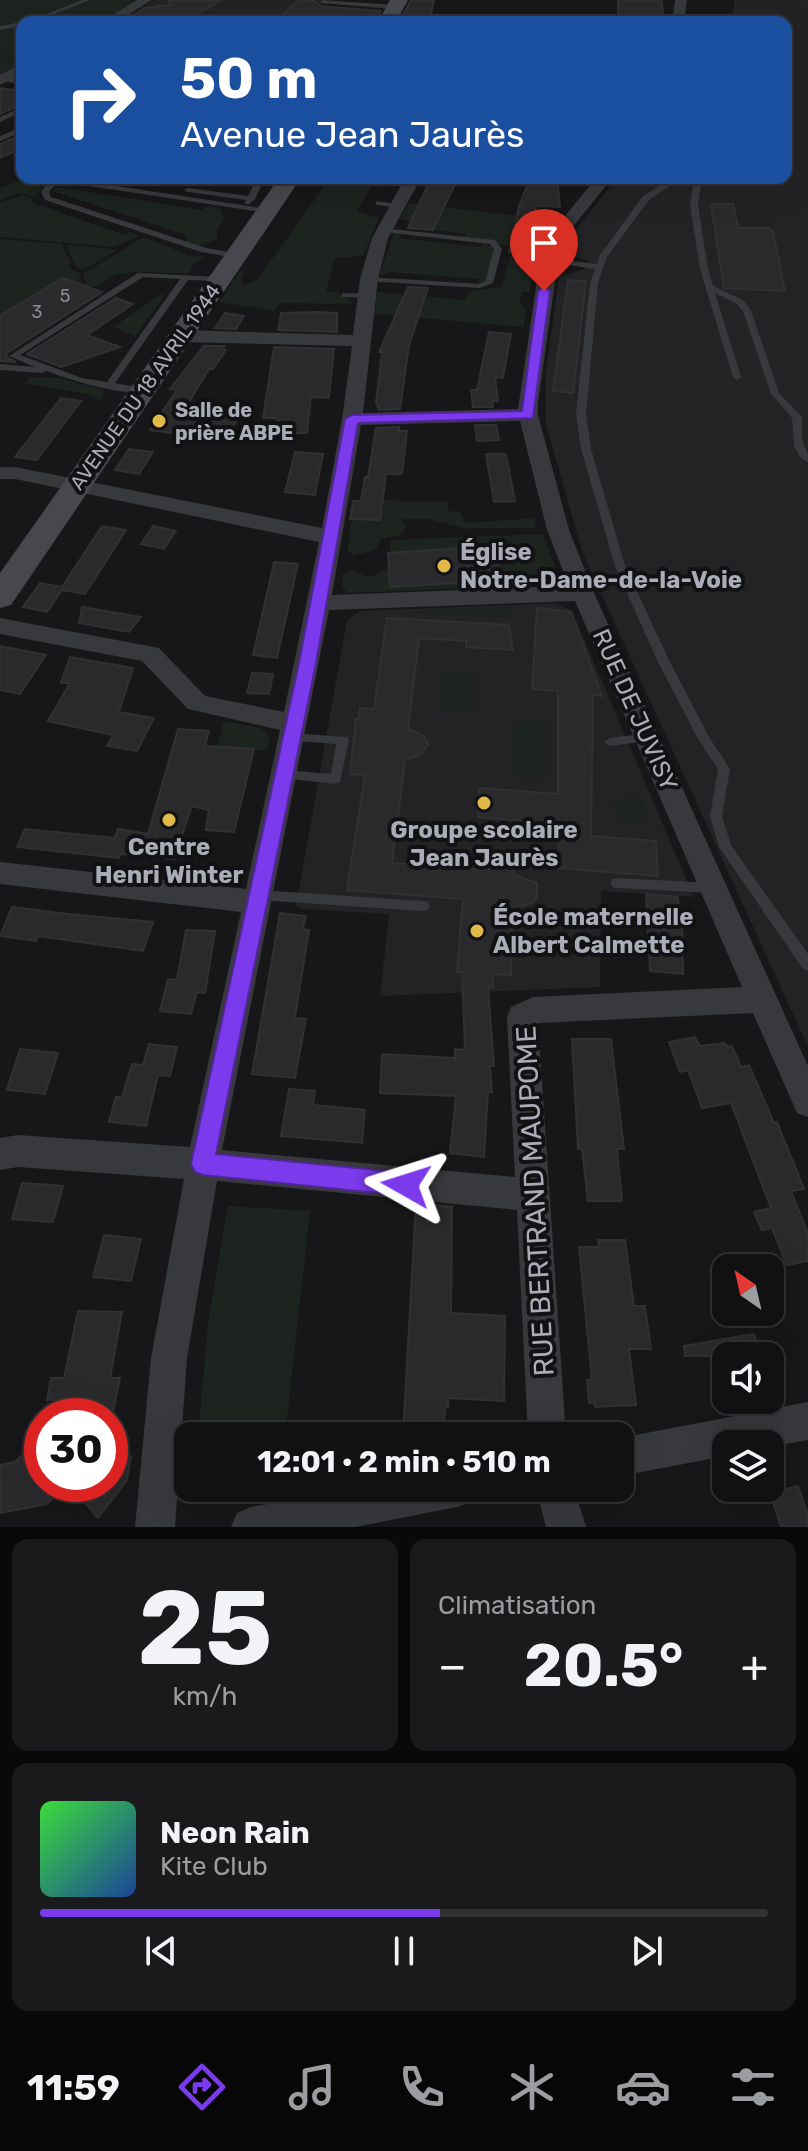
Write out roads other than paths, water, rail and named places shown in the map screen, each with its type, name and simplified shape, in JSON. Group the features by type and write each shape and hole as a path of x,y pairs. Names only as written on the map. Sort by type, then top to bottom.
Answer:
{"street":[{"path":"118,16 146,0"},
{"name":"AVENUE DU 18 AVRIL 1944","path":"0,597 236,256 249,206 281,184"},
{"path":"155,1527 169,1358 203,1164 331,537 352,419 360,341 360,290 387,213 409,184"},
{"name":"RUE DE JUVISY","path":"599,184 561,231 549,260 528,415 558,530 583,593 808,1102"},
{"path":"180,336 360,341"},
{"path":"352,419 528,415"},
{"path":"0,473 15,473 331,537"},
{"path":"319,603 583,593"},
{"path":"0,626 150,654 197,703 292,730"},
{"path":"0,873 259,899"},
{"name":"RUE BERTRAND MAUPOME","path":"546,1422 522,1017 526,1012 762,999"},
{"path":"0,1154 18,1151 203,1164 531,1195"},
{"path":"634,1454 808,1421"},
{"path":"251,1527 383,1502"},
{"path":"559,1502 566,1527"}],"lane":[{"path":"45,16 87,0"},
{"path":"322,2 394,10"},
{"path":"54,184 45,192 48,198 204,250 236,256"},
{"path":"92,184 249,206"},
{"path":"249,206 258,184"},
{"path":"668,184 646,198 603,257 594,283 581,414 586,449 620,566 663,660 704,739 724,769 716,816 725,847 808,965"},
{"path":"697,184 694,205 709,287 737,377"},
{"path":"188,190 249,206"},
{"path":"360,290 480,286 489,283 498,249 492,242 387,213"},
{"path":"549,260 600,267"},
{"path":"143,391 109,386 45,369 13,356 134,277 149,274 220,279"},
{"path":"109,386 186,277"},
{"path":"709,287 740,302 747,311 775,394 797,417 797,440 803,456 808,459"},
{"path":"0,367 30,371 45,369"},
{"path":"283,775 336,779 343,740 292,730"},
{"path":"610,742 648,737"},
{"path":"617,883 713,888"},
{"path":"259,899 423,906"}],"place":[{"name":"Salle de prière ABPE","path":"159,421"},
{"name":"Église Notre-Dame-de-la-Voie","path":"444,566"},
{"name":"Groupe scolaire Jean Jaurès","path":"484,803"},
{"name":"Centre Henri Winter","path":"169,820"},
{"name":"École maternelle Albert Calmette","path":"477,931"}]}
